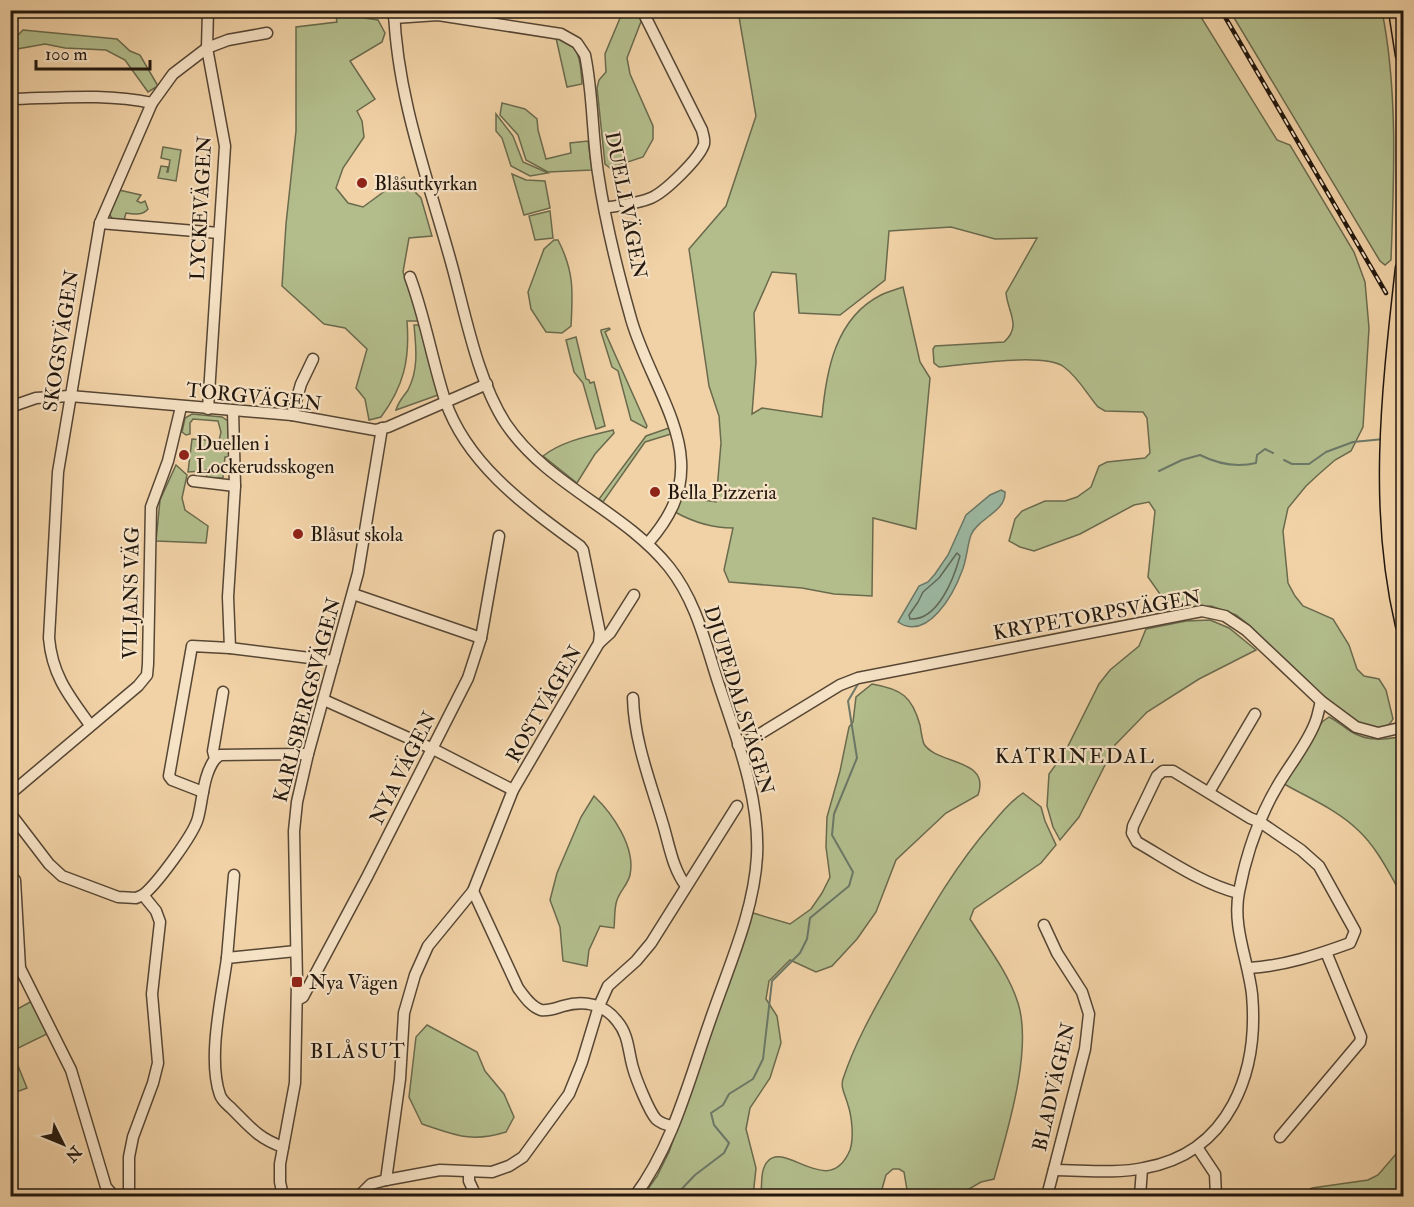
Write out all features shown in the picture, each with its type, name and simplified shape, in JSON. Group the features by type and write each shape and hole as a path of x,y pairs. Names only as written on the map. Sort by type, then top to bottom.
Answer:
{"highway":[{"path":"1397,10 1404,56"},
{"path":"1404,268 1388,438 1388,504 1391,544 1404,625"},
{"path":"1404,338 1396,422 1395,469 1399,542 1404,580"}],"street":[{"name":"LYCKEVÄGEN","path":"208,10 207,48 225,146 208,409"},
{"path":"605,208 640,202 657,195 670,186 700,153 704,145 702,130 642,10"},
{"name":"DUELLVÄGEN","path":"394,14 439,13 561,34 572,39 580,47 586,62 595,153 605,208 635,332 680,444 681,470 676,500 662,527 648,543"},
{"name":"DJUPEDALSVÄGEN","path":"394,14 408,115 487,384 507,424 531,454 553,474 648,543 671,569 691,601 738,745 755,816 757,845 754,878 742,925 672,1126 657,1161 635,1197"},
{"name":"SKOGSVÄGEN","path":"90,725 58,679 49,638 55,495 100,223 152,103 173,74 207,48 228,40 267,33"},
{"path":"10,99 108,98 135,99 152,103"},
{"path":"100,223 219,233"},
{"name":"ROSTVÄGEN","path":"386,1180 398,1095 404,1013 415,975 429,946 473,891 513,790 600,643 583,550 524,504 495,477 464,437 446,402 410,277"},
{"path":"292,416 301,384 313,359"},
{"name":"TORGVÄGEN","path":"10,407 36,398 70,396 292,416 369,430 382,428 487,384"},
{"name":"VILJANS VÄG","path":"10,794 138,686 148,670 151,507 168,461 181,407"},
{"path":"230,648 229,585 235,486 233,411"},
{"name":"KARLSBERGSVÄGEN","path":"283,1197 280,1182 283,1147 296,1083 294,831 297,802 352,594 364,539 382,428"},
{"path":"193,481 235,486"},
{"name":"NYA VÄGEN","path":"297,1000 303,997 367,877 468,678 481,638 499,536"},
{"path":"352,594 481,638"},
{"path":"600,643 610,633 634,594"},
{"name":"KRYPETORPSVÄGEN","path":"738,745 782,722 840,685 858,678 1202,611 1225,616 1246,630 1321,701 1347,722 1363,730 1378,733 1404,727"},
{"path":"203,792 172,780 169,776 191,648 195,645 230,648 334,661"},
{"path":"215,759 213,751 223,692"},
{"path":"633,698 636,727 652,788 677,872 686,886"},
{"path":"324,700 433,749 513,790"},
{"path":"1054,1170 1142,1169 1177,1159 1197,1147 1228,1112 1246,1076 1254,1032 1249,968 1239,933 1238,893 1260,822 1277,786 1315,724 1321,701"},
{"path":"1209,792 1255,714"},
{"path":"10,813 49,864 62,876 118,897 136,898 143,895 192,833 215,759 220,755 308,754"},
{"path":"1238,893 1218,888 1137,842 1132,833 1133,826 1162,771 1173,771 1260,822 1301,850 1319,866 1355,931 1350,943 1326,952 1272,966 1249,968"},
{"path":"359,1197 371,1184 386,1180 440,1170 492,1172 509,1166 531,1148 569,1094 582,1062 599,1006 614,979 636,961 651,943 737,806"},
{"path":"234,875 227,958 217,1033 217,1073 220,1095 250,1129 265,1140 283,1147"},
{"path":"15,880 18,951 22,975 71,1070 106,1187 114,1197"},
{"path":"473,891 518,988 529,1002 539,1010 550,1010 574,1003 599,1006 612,1015 625,1032 633,1067 652,1112 661,1123 672,1126"},
{"path":"129,1197 129,1157 133,1137 158,1063 152,994 160,922 156,911 143,895"},
{"name":"BLADVÄGEN","path":"1044,925 1057,954 1082,992 1089,1014 1085,1050 1047,1197"},
{"path":"227,958 296,951"},
{"path":"1280,1137 1360,1042 1361,1036 1326,952"},
{"path":"1197,1147 1215,1174 1216,1197"},
{"path":"1140,1197 1142,1169"},
{"path":"469,1172 476,1197"}],"shaded area":[{"path":"1175,10 1175,14 1193,13 1201,17 1277,140 1290,145 1354,252 1365,282 1369,328 1363,427 1351,451 1335,460 1319,474 1288,508 1283,531 1288,583 1303,606 1333,619 1349,645 1357,669 1364,676 1379,679 1386,690 1393,719 1387,726 1366,727 1346,716 1236,615 1211,606 1183,608 1162,597 1148,577 1155,511 1149,502 1134,505 1080,534 1034,551 1009,541 1015,519 1022,511 1045,501 1065,501 1077,497 1091,487 1099,466 1107,462 1145,458 1150,453 1147,418 1143,412 1105,411 1098,407 1064,367 1040,360 985,362 939,367 934,363 933,349 935,346 1004,342 1009,336 1013,319 1006,293 1037,238 995,239 951,227 889,231 885,280 840,315 799,313 796,274 772,272 754,313 756,362 752,414 762,408 822,417 830,365 843,332 865,305 881,295 903,287 920,362 930,378 916,529 873,518 872,596 729,582 724,570 733,528 703,524 675,512 676,496 716,502 721,443 719,416 709,386 689,249 726,206 756,116 738,11"},
{"path":"335,11 357,11 365,18 378,20 385,33 382,42 350,61 375,99 357,111 362,121 364,137 343,168 336,188 348,203 363,207 404,177 407,184 421,198 432,236 409,238 403,272 420,321 407,321 406,360 400,383 381,417 369,420 365,399 356,388 367,349 345,328 324,324 282,286 296,131 296,27 337,22"},
{"path":"623,11 637,11 642,19 627,58 630,74 653,126 653,139 643,157 610,168 605,164 597,88 599,80 606,72 605,54"},
{"path":"1230,11 1382,11 1391,72 1394,135 1391,260 1385,265 1380,261"},
{"path":"23,30 117,39 130,51 140,55 158,86 148,92 125,60 106,50 65,48 45,44 11,50 11,36 18,35"},
{"path":"556,38 564,40 575,49 580,61 582,84 567,87"},
{"path":"502,103 525,109 537,119 546,159 571,153 570,143 588,141 592,170 548,172 526,160 518,135 500,115"},
{"path":"496,114 513,136 523,162 548,173 530,176 511,166 502,138 496,131"},
{"path":"163,147 181,150 176,181 158,178 161,166 168,167 168,172 170,160 161,158"},
{"path":"512,174 526,180 545,181 550,208 524,215"},
{"path":"119,190 141,195 137,201 141,203 145,201 148,209 141,214 126,213 124,220 113,220 109,213"},
{"path":"550,211 553,238 535,240 529,216"},
{"path":"554,240 558,240 563,251 571,282 571,326 562,333 546,332 531,309 528,292 544,249"},
{"path":"414,325 420,325 438,395 396,410 414,374 416,358"},
{"path":"609,328 605,332 646,428 631,420 618,371 612,367 601,332"},
{"path":"576,337 586,379 590,383 594,382 605,426 596,429 583,383 574,372 566,340"},
{"path":"192,414 222,417 228,421 230,457 225,457 223,478 207,478 206,472 212,468 188,472 192,439 219,441 221,432 218,421 193,419 190,423 190,434 186,435 182,432 185,418"},
{"path":"669,428 671,434 645,442 603,502 599,499 646,436"},
{"path":"613,430 614,433 595,454 577,483 543,456 567,443"},
{"path":"176,465 187,475 182,498 185,510 208,526 206,543 156,541 160,500"},
{"path":"1210,620 1229,628 1256,650 1199,679 1147,712 1115,745 1079,817 1060,840 1053,827 1047,806 1049,774 1065,752 1099,684 1110,670 1139,646 1146,629 1186,621"},
{"path":"872,684 891,688 909,701 917,715 924,744 931,751 970,768 977,774 980,783 978,795 946,813 896,860 876,912 857,939 832,966 816,972 790,960 769,981 766,999 777,1016 781,1043 770,1078 750,1108 746,1129 756,1168 753,1196 643,1196 657,1176 669,1152 753,913 790,924 811,909 830,877 826,847 827,817 849,727 853,722 856,697"},
{"path":"1329,717 1363,737 1383,739 1403,736 1403,897 1378,854 1359,831 1333,811 1284,784 1322,722"},
{"path":"1023,793 1041,807 1056,845 1041,863 974,909 970,919 1009,981 1018,1003 1022,1022 1020,1067 1016,1091 994,1179 981,1182 957,1196 908,1196 904,1172 893,1169 886,1175 880,1196 761,1196 765,1164 776,1157 820,1170 831,1170 841,1164 850,1150 852,1134 851,1115 842,1082 861,1035 909,947 953,875 998,816"},
{"path":"594,796 621,831 631,864 629,878 616,903 614,928 600,926 589,950 587,966 563,961 560,927 550,900 557,873 581,817"},
{"path":"32,1001 51,1032 12,1051 27,1088 11,1094 10,1013"},
{"path":"427,1025 477,1052 485,1071 504,1094 514,1117 506,1132 473,1137 422,1124 409,1097 416,1037"},
{"path":"1403,1146 1403,1196 1298,1196 1312,1188 1368,1180 1378,1175"}],"water":[{"path":"1001,490 1005,492 1001,505 979,524 971,535 964,566 946,602 938,612 920,626 909,626 898,622 919,586 928,582 948,555 966,515 990,495"}],"waterway":[{"path":"1284,460 1292,464 1309,464 1326,452 1353,442 1384,439"},
{"path":"1159,471 1182,460 1200,455 1220,463 1241,465 1256,463 1257,455 1265,449 1273,453"},
{"path":"675,1196 695,1175 724,1153 729,1143 714,1125 711,1113 723,1105 729,1094 753,1079 763,1059 772,981 800,953 807,939 810,918 849,886 853,872 832,835 834,814 857,758 848,701 858,684"}],"railway":[{"path":"1221,10 1386,293"}],"place":[{"name":"Blåsutkyrkan","path":"362,183"},
{"name":"Duellen i Lockerudsskogen","path":"184,455"},
{"name":"Bella Pizzeria","path":"655,492"},
{"name":"Blåsut skola","path":"298,534"},
{"name":"Nya Vägen","path":"297,982"}],"district":[{"name":"KATRINEDAL","path":"1075,756"},
{"name":"BLÅSUT","path":"358,1051"}]}
